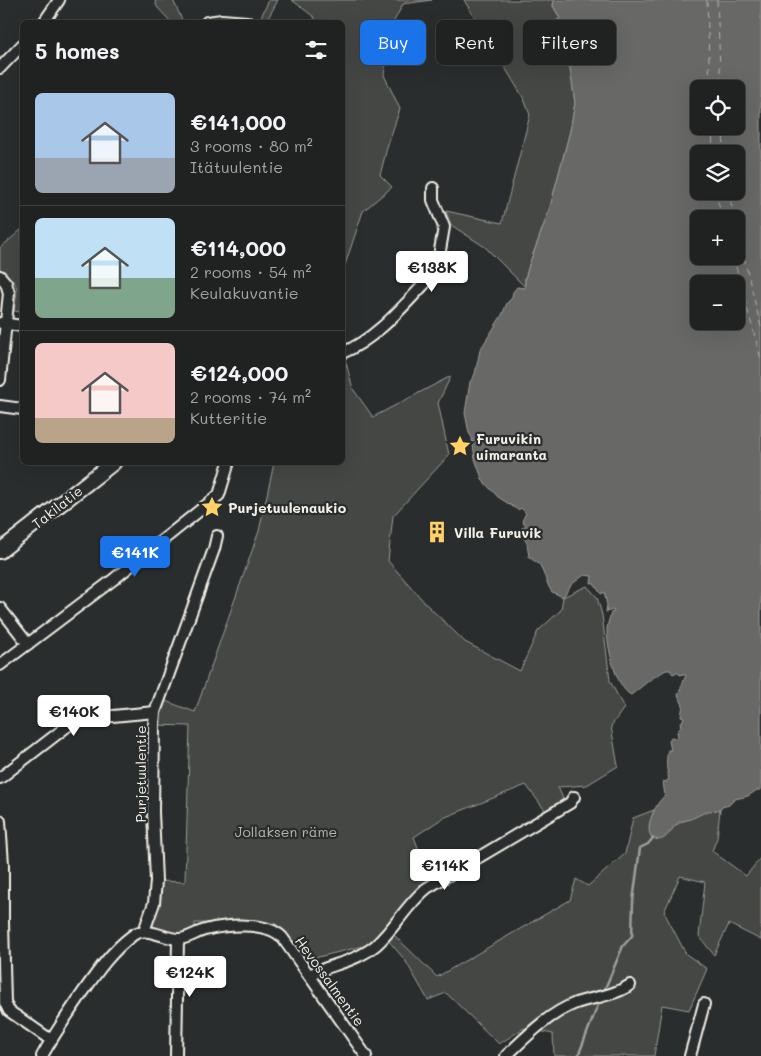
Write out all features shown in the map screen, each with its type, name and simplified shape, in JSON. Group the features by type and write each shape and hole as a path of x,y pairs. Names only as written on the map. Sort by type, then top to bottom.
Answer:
{"street":[{"path":"45,20 59,0"},
{"path":"0,68 20,47"},
{"path":"345,352 371,338 434,274 437,268 444,227 433,200 433,188"},
{"path":"0,276 6,283 9,293 3,324 0,380"},
{"path":"3,324 20,326"},
{"path":"0,406 20,409"},
{"name":"Takilatie","path":"0,551 110,465"},
{"path":"0,665 114,579 219,495 228,465"},
{"name":"Purjetuulentie","path":"144,931 154,902 156,880 153,812 155,712 214,550 217,536"},
{"path":"0,608 28,644"},
{"path":"0,778 74,722 81,719 155,712"},
{"path":"309,975 327,967 347,962 370,950 427,888 570,803 574,797"},
{"path":"0,820 3,864 5,1003 9,1011 51,1040"},
{"name":"Hevossalmentie","path":"178,939 212,928 247,926 267,928 282,937 366,1056"},
{"path":"42,1056 106,960 135,934 144,931 178,939 176,1056"},
{"path":"506,1056 529,1034 562,1009 617,992 630,985"},
{"path":"690,1056 704,1004"}],"green space":[{"path":"155,0 173,0 182,20 169,20 157,7"},
{"path":"269,0 278,0 267,20 260,19"},
{"path":"292,0 432,0 403,4 395,20 360,20 360,65 385,65 384,75 400,109 380,175 392,187 363,211 345,265 345,20 316,20"},
{"path":"464,0 554,0 553,6 560,20 523,20 523,65 570,65 575,103 570,131 549,211 529,265 525,287 485,247 451,225 446,211 502,223 530,115 524,99 503,65 513,65 513,20 476,20"},
{"path":"20,231 20,312 14,311 17,291 15,283 0,269 0,248"},
{"name":"Jollaksen räme","path":"345,359 353,389 373,417 451,376 438,403 449,455 393,516 388,561 427,605 465,642 520,671 538,631 561,610 563,597 587,586 597,597 602,615 610,681 624,708 611,726 618,766 587,785 558,787 564,801 547,813 526,785 443,818 414,837 428,873 433,880 368,945 310,959 302,958 289,938 276,924 195,923 195,930 184,933 165,932 154,929 152,925 160,881 185,882 190,726 154,725 160,699 195,712 259,531 274,465 345,465"},
{"path":"654,810 649,826 664,838 675,826 685,820 711,810 720,810 717,838 712,851 746,876 761,857 761,940 729,924 714,955 699,936 705,882 680,876 664,912 686,954 707,969 689,1010 662,1005 654,1056 554,1056 553,1034 524,1028 499,1044 446,993 428,1000 405,960 388,940 393,934 437,977 570,900 576,879 588,886 625,854 633,818"}],"shaded area":[{"path":"554,0 761,0 761,790 735,799 720,810 706,812 679,822 666,837 659,840 651,836 649,824 654,810 665,796 663,781 665,782 669,779 667,757 668,750 671,750 669,741 671,737 675,738 678,735 677,732 681,727 680,722 682,722 684,717 681,716 683,705 678,695 686,675 680,675 677,672 673,674 670,670 666,670 631,695 625,691 616,675 610,655 607,627 611,613 614,612 613,610 606,612 607,605 604,592 601,594 594,584 591,583 592,576 584,575 571,585 563,597 552,592 540,565 529,557 527,543 521,533 522,528 526,525 522,521 526,513 521,508 518,510 498,497 483,481 475,459 472,438 469,433 465,413 470,382 475,374 480,350 502,315 507,303 512,298 513,292 517,287 525,288 525,279 529,265 549,211 570,131 575,103 570,65 616,65 616,20 557,20 560,18 553,6"}],"waterway":[{"path":"604,991 623,946 632,936 633,901 640,848 648,844 653,838"},
{"path":"578,1056 598,1005"}],"ferry route":[{"path":"707,0 710,80"},
{"path":"717,0 721,80"},
{"path":"712,135 713,145"},
{"path":"723,135 724,145"},
{"path":"718,200 720,210"},
{"path":"730,200 733,210"},
{"path":"745,262 761,327"},
{"path":"735,265 761,359"}],"place":[{"name":"Furuvikin uimaranta","path":"460,446"},
{"name":"Purjetuulenaukio","path":"212,507"},
{"name":"Villa Furuvik","path":"437,532"}]}
